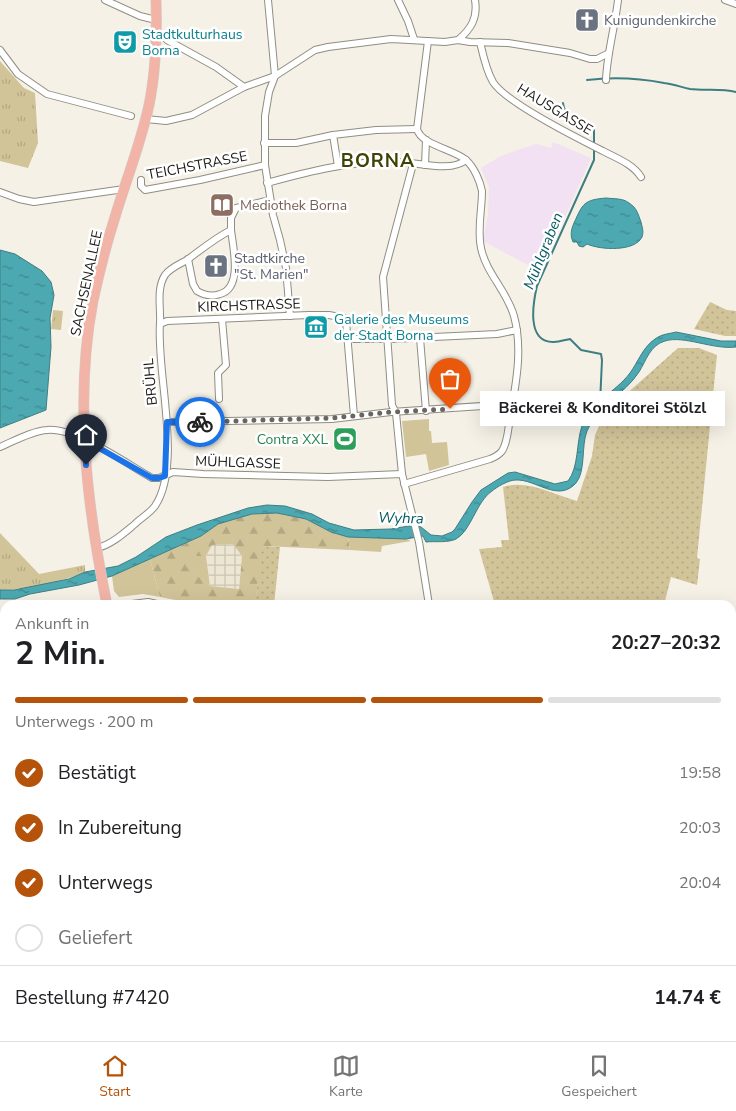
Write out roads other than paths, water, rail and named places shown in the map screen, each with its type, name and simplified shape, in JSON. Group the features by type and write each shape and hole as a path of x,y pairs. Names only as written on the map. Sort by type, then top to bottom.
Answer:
{"main road":[{"name":"SACHSENALLEE","path":"105,600 87,487 85,440 86,366 93,304 106,249 146,119 152,91 155,61 156,0"}],"street":[{"path":"105,0 140,16 156,20"},
{"path":"268,0 275,76 269,92 265,116 265,165 270,200 286,268 290,316"},
{"path":"398,0 414,39"},
{"path":"458,40 470,28 475,19 475,0"},
{"path":"606,77 618,0"},
{"path":"725,0 736,4"},
{"path":"146,119 166,121 192,115 244,87 275,76 315,50 391,39 508,43 570,53 590,59 597,59 609,53"},
{"path":"167,40 216,67 244,87"},
{"path":"404,484 490,459 500,454 506,443 518,349 517,330 508,299 483,258 479,237 482,191 476,175 466,160 426,140 420,136 417,129 428,41"},
{"name":"HAUSGASSE","path":"480,42 489,74 494,84 522,106 637,171 641,177"},
{"path":"0,50 18,74 47,94 131,116"},
{"path":"264,143 296,143 333,135 376,130 417,129"},
{"path":"333,135 338,166"},
{"path":"425,165 426,140"},
{"path":"267,183 316,169 338,166 398,162 432,166 458,165 466,160"},
{"path":"413,164 383,277 389,339 392,405 396,412 402,474 419,542 429,600"},
{"name":"TEICHSTRASSE","path":"141,180 145,190 265,165"},
{"path":"0,192 18,199 44,202 124,189"},
{"path":"188,259 193,284 197,291 208,295 223,293 229,289 235,271 230,230 231,218 236,208 270,200"},
{"name":"BRÜHL","path":"97,548 104,546 121,535 154,508 165,476 167,422 160,360 159,308 163,281 170,270 230,230"},
{"name":"KIRCHSTRASSE","path":"160,324 167,321 339,316 346,321 348,339"},
{"path":"219,399 218,373 226,364 222,320"},
{"path":"354,416 348,339 497,334 517,330"},
{"path":"420,338 426,411"},
{"path":"167,422 332,418 512,404"},
{"name":"MÜHLGASSE","path":"0,447 46,430 57,430 85,440 152,478 159,478 173,472 328,477 402,474"}],"water":[{"path":"606,198 624,200 634,207 641,222 642,237 638,242 625,247 600,248 587,244 583,247 579,246 577,242 573,242 571,232 582,207 593,200"},
{"path":"0,250 15,254 42,271 51,282 54,295 50,318 51,347 46,410 0,428"},
{"path":"676,332 721,341 736,341 736,347 681,340 660,343 646,358 633,380 597,414 592,422 585,437 581,472 576,483 569,489 554,491 524,481 513,480 506,482 486,496 466,530 456,539 426,542 423,536 406,539 348,537 331,532 306,519 277,513 252,514 218,524 201,536 112,576 15,599 0,599 0,590 14,590 69,579 85,572 118,566 136,557 166,537 248,508 267,505 285,506 312,514 329,523 354,530 391,529 415,525 431,535 442,536 455,529 481,490 508,473 515,472 555,484 568,481 576,462 582,426 591,410 624,380 651,342 665,334"}],"waterway":[{"name":"Mühlgraben","path":"587,80 635,79 667,83 690,89 736,92"},
{"name":"Mühlgraben","path":"563,103 564,109 571,117 594,130 594,144"},
{"name":"Mühlgraben","path":"594,149 594,160 537,286 533,311 535,329 545,341 556,342 570,339 581,350 601,354 600,403"}],"place":[{"name":"Kunigundenkirche","path":"587,20"},
{"name":"Stadtkulturhaus Borna","path":"125,42"},
{"name":"Mediothek Borna","path":"222,205"},
{"name":"Stadtkirche \"St. Marien\"","path":"216,266"},
{"name":"Galerie des Museums der Stadt Borna","path":"316,327"},
{"name":"Bäckerei & Konditorei Stölzl","path":"450,409"},
{"name":"Contra XXL","path":"345,439"}],"district":[{"name":"BORNA","path":"378,160"}],"water label":[{"name":"Wyhra","path":"401,518"}]}
